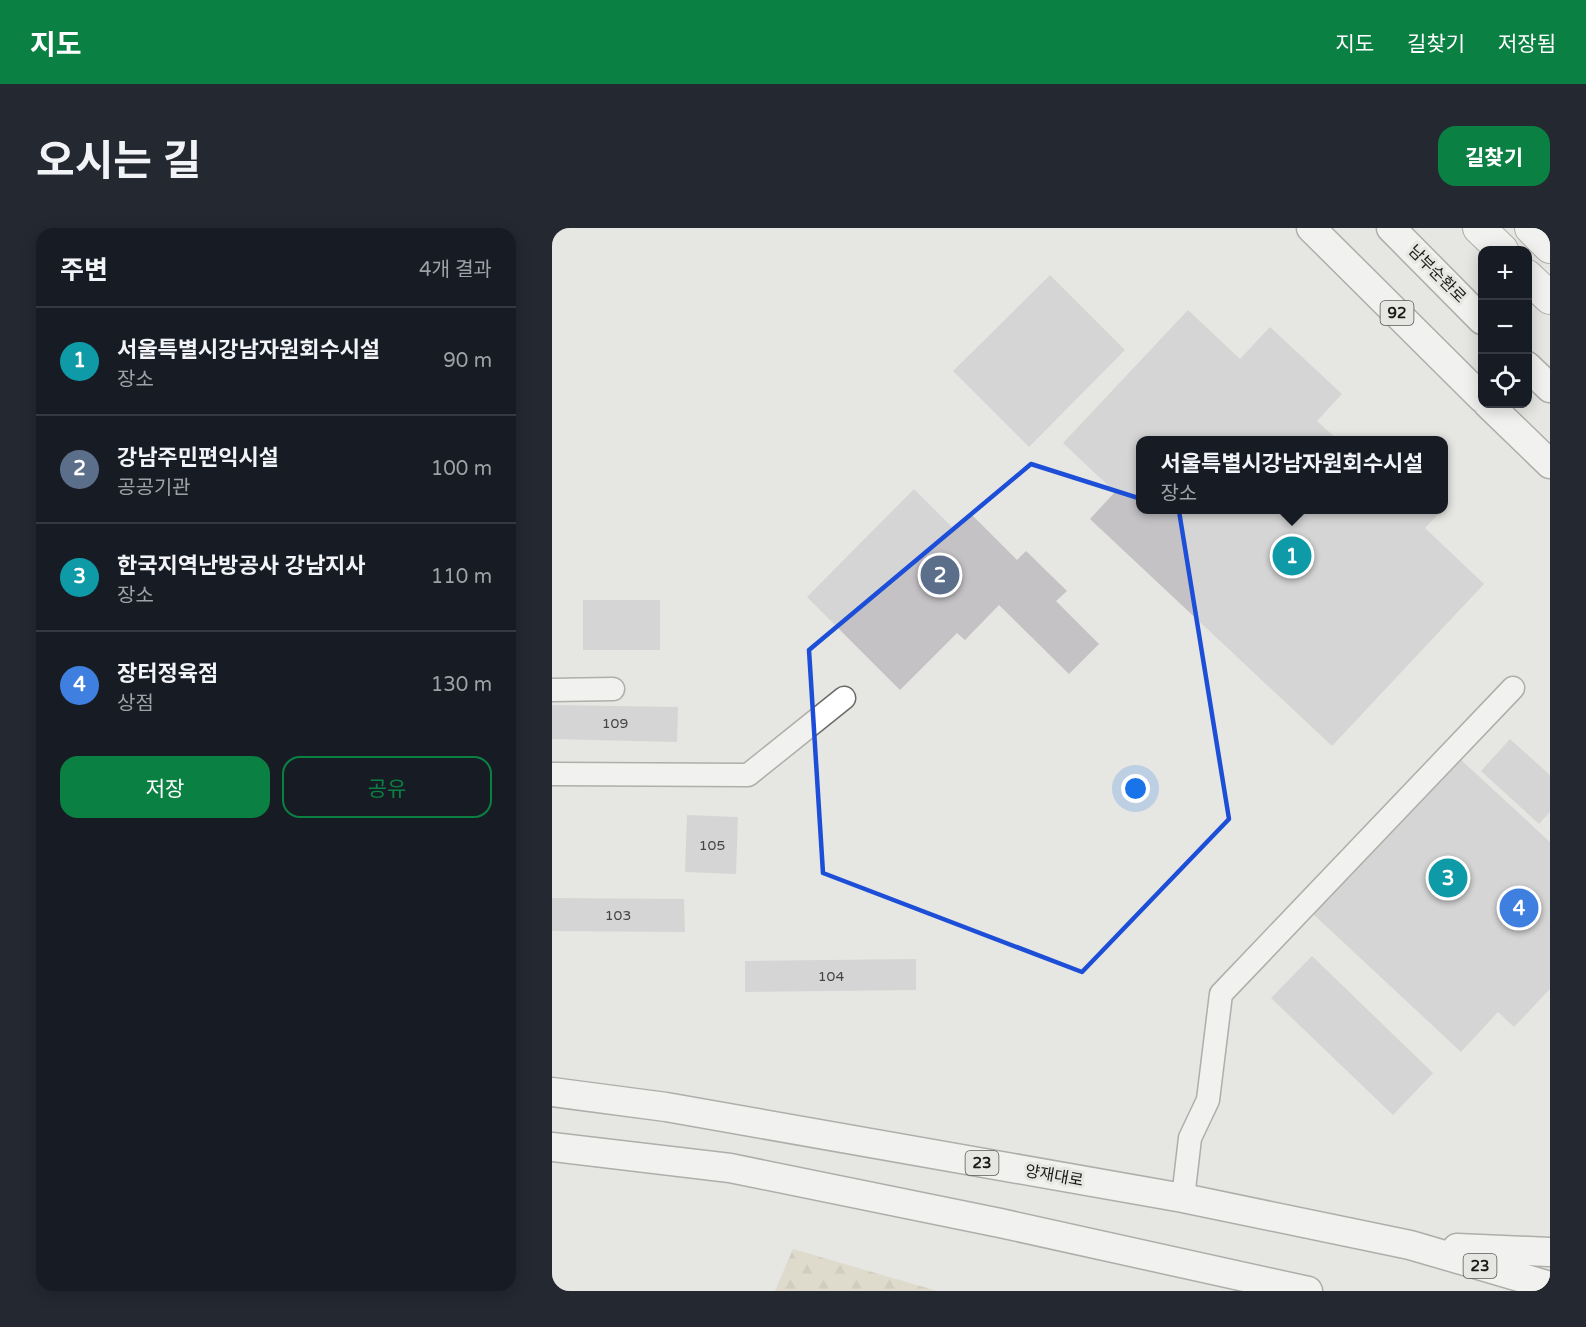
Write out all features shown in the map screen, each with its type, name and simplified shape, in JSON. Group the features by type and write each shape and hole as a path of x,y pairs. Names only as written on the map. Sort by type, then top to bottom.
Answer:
{"highway":[{"path":"1479,228 1498,246"},
{"path":"1531,228 1550,247"},
{"path":"1532,281 1550,298"}],"main road":[{"name":"92","path":"1311,228 1478,394"},
{"name":"남부순환로","path":"1391,228 1478,316"},
{"path":"1532,371 1550,388"},
{"path":"1492,408 1550,464"},
{"name":"양재대로","path":"552,1092 666,1107 1183,1198 1410,1245 1550,1286"},
{"path":"552,1147 730,1168 1000,1222 1308,1291"},
{"path":"1000,1222 1218,1291"},
{"path":"1410,1245 1550,1252"}],"lane":[{"path":"1183,1198 1190,1138 1208,1100 1221,994 1513,688"},
{"path":"552,690 613,689"},
{"path":"552,774 748,775 844,698"}],"highlighted area":[{"path":"1031,464 1179,511 1229,819 1082,972 823,873 809,650"}],"green space":[{"path":"793,1249 937,1291 775,1291"}],"building":[{"path":"1050,275 1125,350 1029,447 953,371"},
{"path":"1188,310 1240,359 1270,327 1342,394 1317,421 1334,436 1136,436 1136,514 1438,514 1425,528 1484,584 1332,746 1090,519 1115,492 1063,443"},
{"path":"914,489 955,530 971,514 1017,560 1026,551 1067,591 1056,601 1099,644 1069,674 999,605 965,640 957,633 900,690 807,597"},
{"path":"583,600 660,600 660,650 583,650"},
{"path":"552,705 678,707 677,742 552,739"},
{"path":"1510,739 1550,775 1550,812 1539,824 1481,771"},
{"path":"1459,758 1550,842 1550,989 1514,1027 1498,1012 1461,1052 1313,914"},
{"path":"687,815 738,817 736,874 685,872"},
{"path":"552,898 684,899 685,932 552,931"},
{"path":"1312,956 1433,1073 1393,1115 1271,998"},
{"path":"916,959 916,990 745,992 745,961"}],"place":[{"name":"서울특별시강남자원회수시설","path":"1292,556"},
{"name":"강남주민편익시설","path":"940,575"},
{"name":"한국지역난방공사 강남지사","path":"1448,878"},
{"name":"장터정육점","path":"1519,908"}]}
